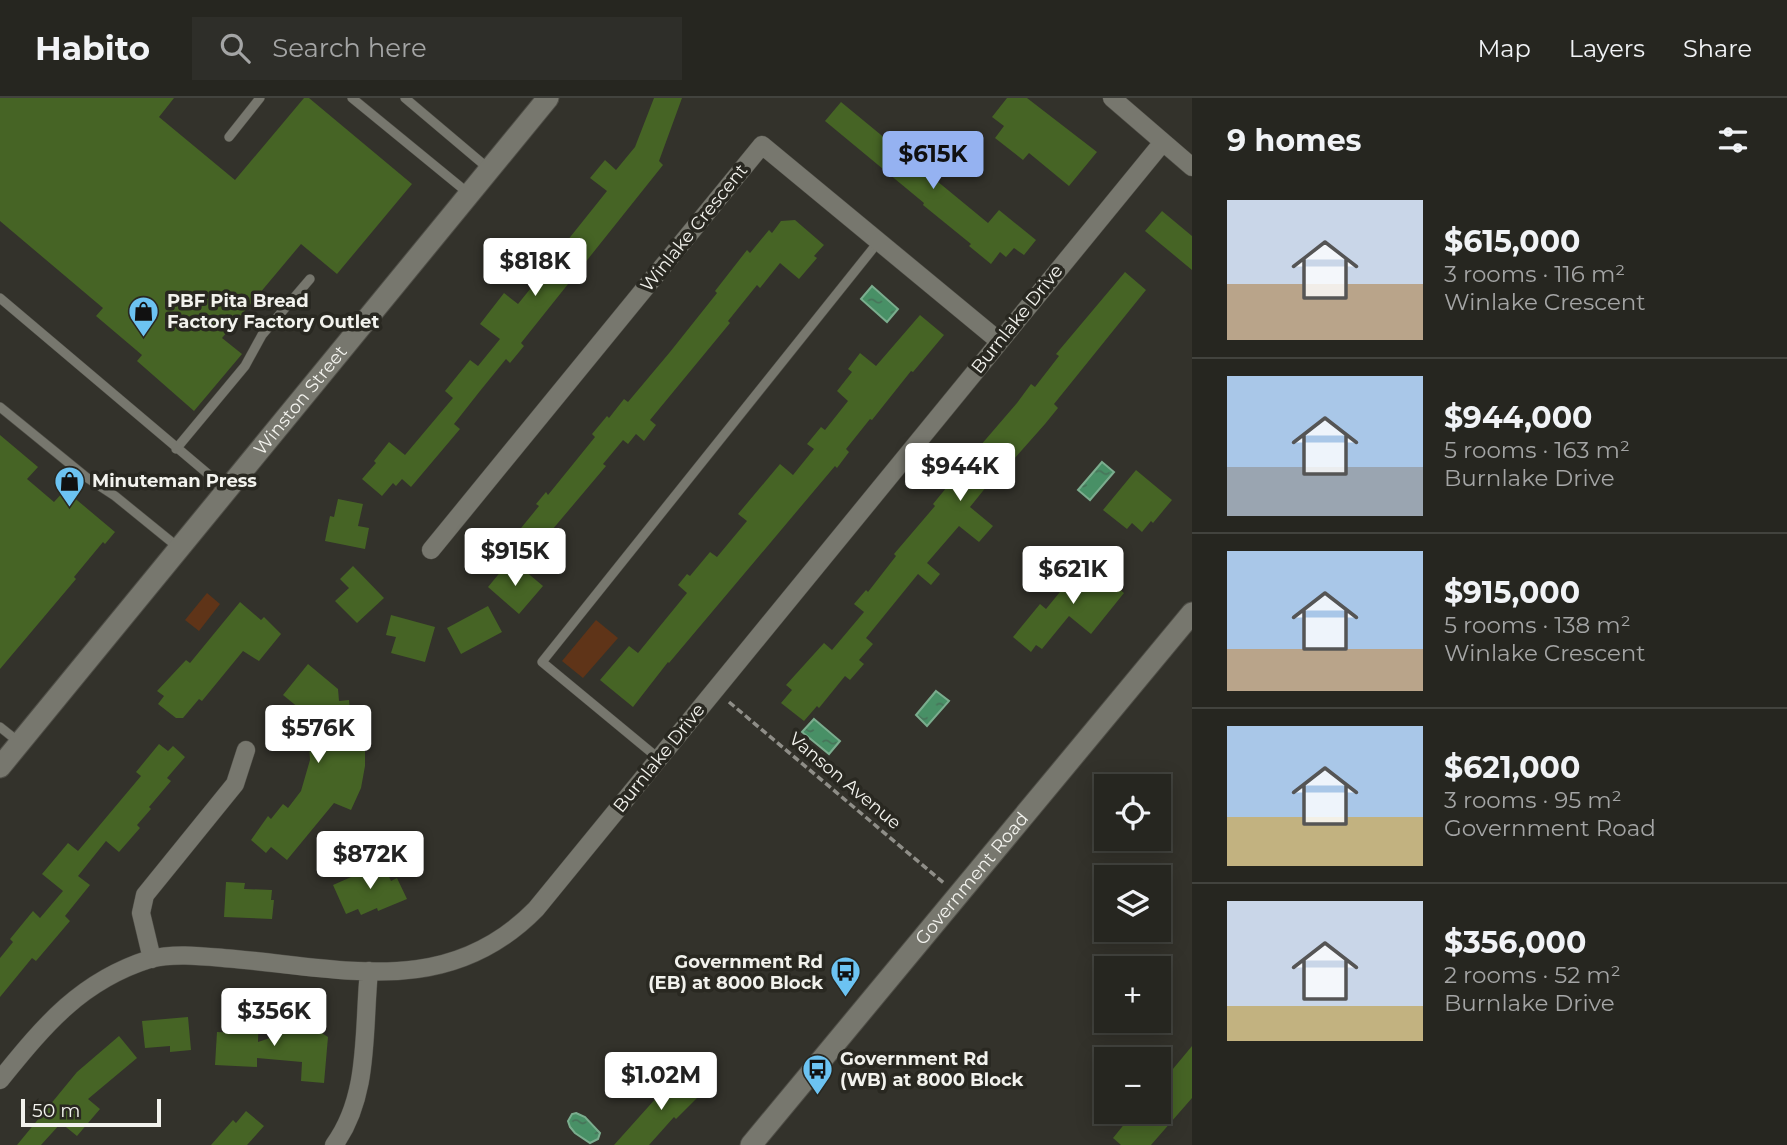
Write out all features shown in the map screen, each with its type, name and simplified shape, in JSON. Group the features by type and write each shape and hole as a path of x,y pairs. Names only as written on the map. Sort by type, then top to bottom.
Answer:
{"street":[{"name":"Winston Street","path":"0,767 548,98"},
{"path":"1112,98 1192,167"},
{"name":"Burnlake Drive","path":"0,1080 45,1026 89,987 152,959 202,956 407,972 457,962 509,934 536,909 1163,142"},
{"name":"Winlake Crescent","path":"431,550 762,145 999,341"},
{"name":"Government Road","path":"751,1145 1192,612"},
{"path":"152,959 141,913 145,895 236,784 246,750"},
{"path":"334,1145 350,1118 359,1085 369,971"}],"lane":[{"path":"229,136 260,98"},
{"path":"352,98 470,194"},
{"path":"404,98 490,169"},
{"path":"658,758 542,662 879,241"},
{"path":"176,449 245,366 262,335 310,279"},
{"path":"0,298 227,490"},
{"path":"0,407 179,548"},
{"path":"0,727 20,743"}],"path":[{"name":"Vanson Avenue","path":"715,690 958,894"}],"shaded area":[{"path":"207,593 220,604 199,631 185,620"},
{"path":"596,620 618,638 583,678 562,661"}],"water":[{"path":"872,286 898,309 887,322 861,299"},
{"path":"1102,462 1114,472 1090,500 1078,490"},
{"path":"936,691 949,701 927,726 916,715"},
{"path":"814,719 840,741 829,754 802,732"},
{"path":"572,1114 585,1117 600,1133 598,1139 590,1143 575,1133 568,1121"}],"building":[{"path":"0,98 174,98 159,117 235,180 304,98 309,98 412,184 337,274 301,244 222,338 242,354 194,411 137,361 142,355 96,316 103,308 0,221"},
{"path":"654,98 682,98 659,161 663,165 521,343 524,346 510,363 506,359 454,424 460,429 411,487 402,479 396,486 393,483 382,496 362,479 376,463 374,461 389,442 405,455 453,398 445,391 470,360 478,366 500,339 480,324 504,293 518,304 568,242 607,191 590,178 605,160 616,170 635,147"},
{"path":"1007,98 1027,98 1097,152 1069,186 1029,153 1023,160 995,138 1004,126 992,117"},
{"path":"841,102 988,223 999,210 1036,240 1024,255 1014,248 1006,257 1000,252 991,264 923,205 924,203 825,121"},
{"path":"1162,211 1192,236 1192,270 1145,231"},
{"path":"795,220 824,245 814,256 817,258 799,279 780,263 760,288 757,285 728,321 730,323 650,420 656,425 644,441 636,434 628,444 623,440 603,464 606,466 536,549 517,533 539,506 536,504 546,492 548,495 595,437 592,434 607,416 609,418 624,399 628,402 670,352 747,250 750,253 769,230 772,233 781,221"},
{"path":"1125,272 1146,290 1054,404 1058,408 1006,468 1003,466 970,507 993,526 979,542 959,526 927,563 940,574 931,585 918,574 866,638 873,644 859,660 864,664 850,680 845,676 819,708 817,706 804,721 781,703 792,690 786,685 824,643 832,650 864,612 854,604 866,590 868,592 896,556 894,554 935,506 933,504 961,470 966,474 985,450 980,446 1031,384 1035,387 1059,356 1056,354"},
{"path":"920,315 944,335 872,420 870,419 846,449 849,452 837,468 835,466 633,707 600,680 629,646 638,653 687,593 678,585 687,574 690,576 710,552 717,557 747,521 738,514 780,464 793,475 814,449 807,444 821,427 825,430 848,401 837,391 852,372 848,369 860,353 876,366"},
{"path":"0,435 38,467 27,479 54,502 65,490 115,532 105,544 103,542 74,577 76,579 0,669"},
{"path":"1136,470 1172,500 1142,532 1132,523 1127,529 1103,510"},
{"path":"338,499 363,504 358,526 369,528 365,549 325,541 330,516 334,517"},
{"path":"1091,554 1105,565 1099,572 1124,593 1091,634 1069,616 1042,649 1036,645 1031,652 1013,637 1040,604 1046,609"},
{"path":"507,564 520,575 524,570 543,586 519,614 488,587"},
{"path":"353,566 384,598 357,623 335,601 349,588 340,579"},
{"path":"240,602 261,620 264,617 281,634 259,661 243,651 202,701 199,699 183,718 176,718 158,704 164,696 157,691 186,660 190,663"},
{"path":"488,606 502,632 461,654 447,628"},
{"path":"391,615 435,627 425,662 391,653 396,637 386,635"},
{"path":"308,664 338,689 339,701 349,700 350,710 354,709 357,743 365,743 365,766 361,788 351,810 334,803 287,860 271,847 266,853 251,840 268,816 271,819 283,804 288,808 301,791 310,760 309,745 312,745 310,717 283,695"},
{"path":"159,744 168,751 173,746 185,757 167,778 171,781 137,825 140,828 119,852 106,841 78,876 90,885 65,916 70,921 36,961 32,958 0,997 0,958 13,942 10,939 33,911 40,918 63,891 42,874 68,843 78,851 141,776 136,772"},
{"path":"383,863 391,881 397,878 407,899 378,911 377,908 361,915 358,909 346,914 333,885"},
{"path":"226,882 245,883 244,889 272,890 272,919 224,917"},
{"path":"239,1012 259,1013 258,1042 309,1025 328,1037 324,1083 301,1081 302,1062 257,1058 257,1067 215,1065 217,1032 238,1033"},
{"path":"188,1017 191,1050 170,1052 170,1046 145,1048 142,1021"},
{"path":"119,1036 137,1058 88,1099 100,1109 77,1136 61,1123 41,1145 17,1145 77,1072"},
{"path":"1192,1046 1192,1098 1171,1122 1171,1071"},
{"path":"676,1071 702,1093 676,1119 674,1117 649,1145 614,1145 657,1097"},
{"path":"246,1111 264,1126 247,1145 211,1145 233,1120 236,1123"},
{"path":"1124,1124 1169,1124 1151,1145 1121,1145 1113,1138"}],"place":[{"name":"PBF Pita Bread Factory Factory Outlet","path":"144,338"},
{"name":"Minuteman Press","path":"69,508"},
{"name":"Government Rd (EB) at 8000 Block","path":"846,999"},
{"name":"Government Rd (WB) at 8000 Block","path":"817,1096"}]}
